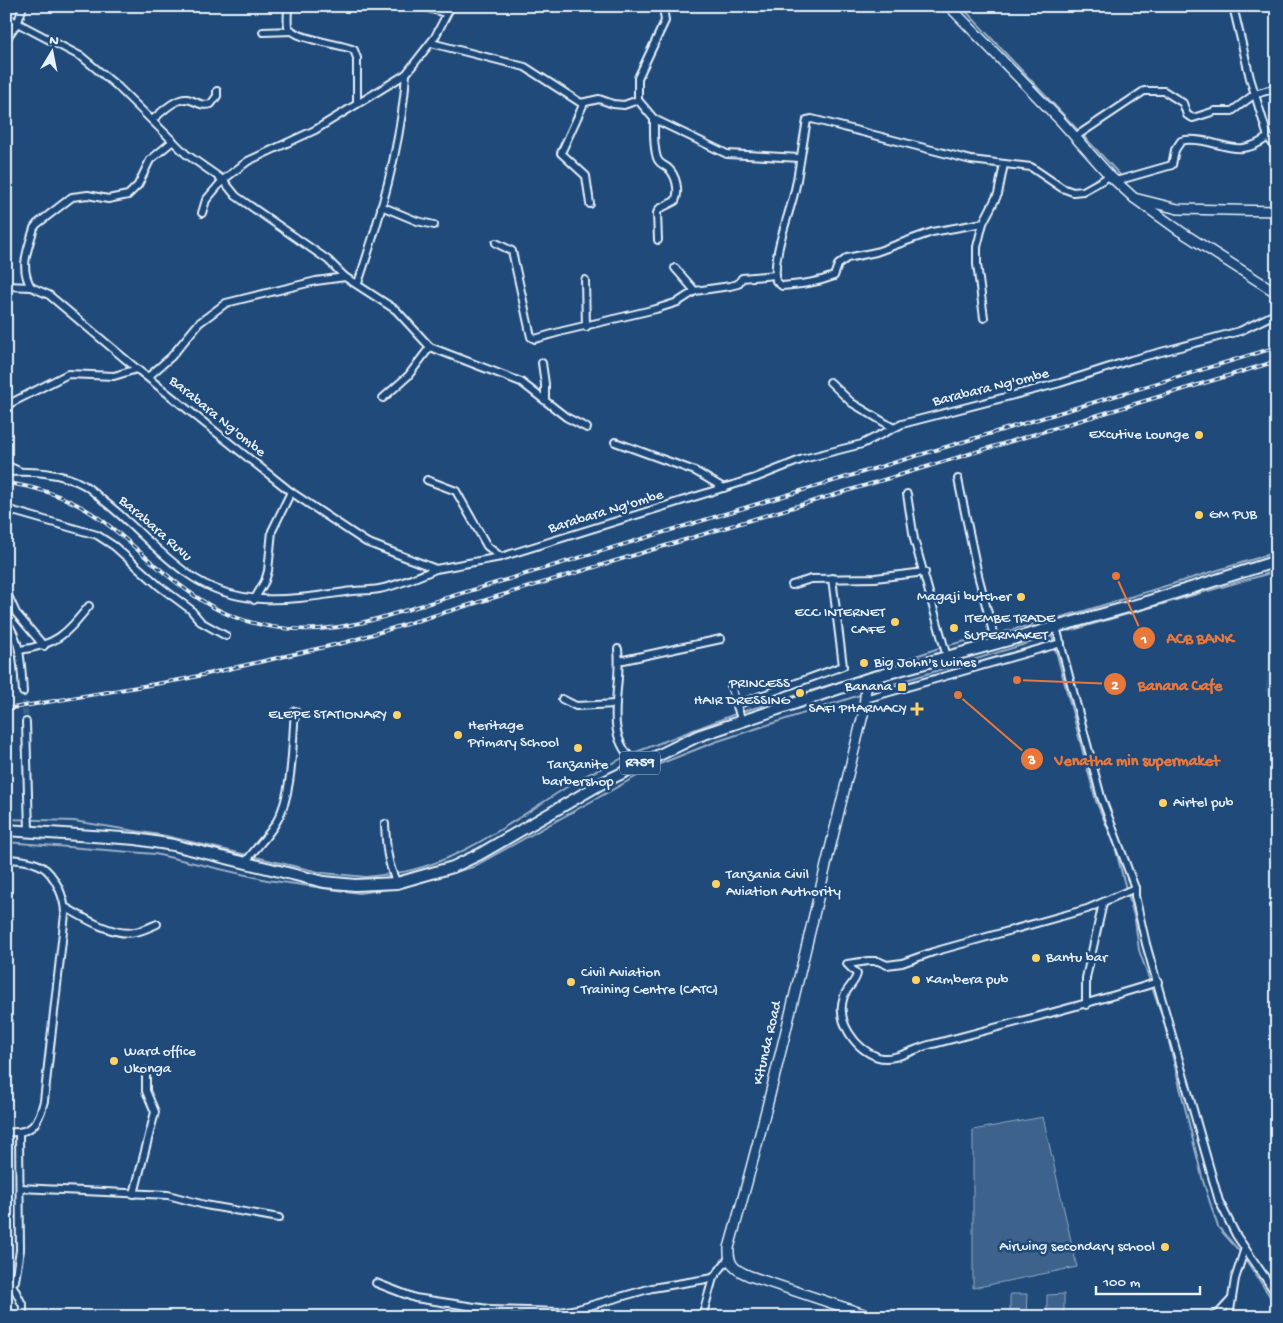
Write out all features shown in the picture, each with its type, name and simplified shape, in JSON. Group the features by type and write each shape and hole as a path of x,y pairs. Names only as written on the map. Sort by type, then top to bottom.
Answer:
{"main road":[{"name":"R759","path":"6,830 29,830 136,839 173,845 324,882 355,885 397,883 453,867 637,764 698,736 867,679 1056,628 1277,561"}],"street":[{"path":"6,39 18,22 24,6"},
{"path":"288,6 288,26 300,37 314,38 354,50 357,58 356,104"},
{"path":"420,6 446,13"},
{"path":"202,213 206,200 223,180 248,161 315,130 406,74 431,43 451,6"},
{"path":"663,6 665,21 640,72 638,100 654,119 727,154 800,158"},
{"path":"949,6 1113,179 1134,198 1194,241 1277,293"},
{"path":"1233,6 1268,137 1277,150"},
{"path":"6,17 82,57 152,120 186,154 223,180 236,196 328,260 345,276 396,310 430,347 514,379 545,399 566,417 587,428"},
{"path":"263,32 292,31"},
{"path":"431,43 525,67 577,102 584,103 599,99 612,104 624,105 638,100"},
{"path":"358,283 394,157 406,74"},
{"path":"1075,137 1144,91 1164,91 1183,103 1187,115 1193,118 1208,112 1232,110 1255,94 1277,88"},
{"path":"152,120 180,100 189,100 200,105 211,104 216,99 216,91"},
{"path":"584,103 561,152 586,176 590,204"},
{"path":"654,119 656,157 659,164 669,169 674,176 678,194 675,201 657,213 658,240"},
{"path":"983,223 932,232 876,252 847,258 838,265 834,276 819,282 805,286 782,286 777,284 776,275 807,120 812,119 945,154 1031,167 1062,188 1073,192 1083,191 1113,179 1172,166 1175,150 1181,141 1195,140 1224,148 1241,149 1259,144 1268,137"},
{"path":"31,287 24,275 25,264 34,228 37,224 72,197 88,196 108,199 121,198 128,195 138,185 150,160 173,141"},
{"path":"984,318 976,256 983,223 996,202 1004,164"},
{"path":"1134,198 1178,209 1277,211"},
{"path":"381,206 417,221 434,225"},
{"path":"496,243 512,251 531,337 535,339 678,302 695,291 738,284 742,278 755,275 776,275"},
{"path":"676,268 695,291"},
{"path":"148,377 171,357 199,323 226,303 316,281 345,276"},
{"path":"585,280 586,326"},
{"name":"Barabara Ng'ombe","path":"6,286 31,287 56,300 137,369 291,492 362,540 436,569 501,557 724,488 802,459 862,444 892,427 1043,388 1131,360 1240,331 1277,313"},
{"path":"383,398 408,376 430,347"},
{"path":"542,363 546,384 545,399"},
{"path":"6,408 11,403 52,384 68,374 114,376 137,369"},
{"path":"830,382 852,402 892,427"},
{"path":"615,442 695,471 724,488"},
{"path":"6,465 20,471"},
{"name":"Barabara Ruvu","path":"6,472 20,471 49,474 84,485 135,526 189,575 223,592 254,600 308,598 346,592 378,590 402,584 436,569"},
{"path":"958,479 978,575 996,644"},
{"path":"427,480 456,491 487,546 501,557"},
{"path":"254,600 265,581 268,571 272,531 291,492"},
{"path":"907,494 911,524 948,657"},
{"path":"6,509 97,536 114,546 159,586 190,609 201,622 226,636"},
{"path":"792,585 811,579 875,578 925,572"},
{"path":"736,706 843,666 832,578"},
{"path":"6,591 16,612 44,646"},
{"path":"20,650 44,646 60,638 89,606"},
{"path":"6,621 13,630 20,650 23,692"},
{"path":"1056,628 1091,765 1135,888 1135,896 1158,982 1219,1201 1232,1228 1277,1295"},
{"path":"619,661 721,639"},
{"path":"865,699 1061,643"},
{"path":"618,649 616,735 626,756 637,764"},
{"name":"Kitunda Road","path":"729,1258 729,1248 761,1136 865,699 867,679"},
{"path":"731,686 742,722"},
{"path":"562,699 576,706 616,704"},
{"path":"245,863 274,826 282,810 290,768 294,711"},
{"path":"26,722 29,830"},
{"path":"385,824 386,850 392,874 397,883"},
{"path":"6,859 40,866 52,876 65,907 64,936 44,1101 39,1120 29,1129 19,1133 6,1132"},
{"path":"1135,888 1102,903 933,952 902,963 887,965 878,961 847,964 857,974 844,995 842,1006 848,1034 866,1052 880,1058 892,1057 923,1046 1086,1005 1158,982"},
{"path":"1086,1005 1086,978 1102,903"},
{"path":"65,907 85,920 122,932 135,932 157,924"},
{"path":"134,1194 155,1112 146,1091 146,1071"},
{"path":"19,1133 20,1250 18,1272 9,1285 23,1306 23,1317"},
{"path":"20,1188 177,1196 205,1205 279,1218"},
{"path":"1228,1317 1245,1248"},
{"path":"702,1317 713,1278 729,1258"},
{"path":"729,1258 732,1266 743,1274 873,1317"},
{"path":"376,1283 415,1298 489,1310 560,1312 594,1305 652,1288 713,1278"},
{"path":"1211,1317 1219,1313 1232,1298"},
{"path":"470,1317 489,1310"}],"shaded area":[{"path":"1277,599 1277,708 1265,691"},
{"path":"1043,1117 1077,1267 973,1288 973,1130"},
{"path":"6,1145 11,1146 8,1266 6,1266"},
{"path":"1010,1294 1027,1294 1026,1317 1010,1317"},
{"path":"1064,1294 1064,1317 1047,1317 1047,1295"}],"waterway":[{"path":"961,6 1123,178"},
{"path":"996,634 1084,611 1277,552"},
{"path":"1069,631 1277,571"},
{"path":"631,754 738,713 843,681 945,646 991,635"},
{"path":"870,691 1052,636 1054,643"},
{"path":"1055,647 1096,801 1114,843 1126,889"},
{"path":"409,885 473,867 657,765 715,742 863,694"},
{"path":"396,873 421,868 446,859 470,847 494,834 585,776 626,756"},
{"path":"6,819 74,821 166,836 323,873 366,877 391,874"},
{"path":"6,842 155,854 267,880 359,893 397,888"},
{"path":"1128,894 1135,920 1139,950 1164,1022 1203,1181 1218,1227 1241,1253"},
{"path":"1244,1257 1277,1307"}],"tunnel":[{"path":"23,692 26,722"}],"railway":[{"path":"6,483 38,489 66,499 89,511 110,526 170,578 216,609 262,625 285,628 332,628 380,618 1277,347"},
{"path":"6,709 185,679 347,642 1277,361"}],"place":[{"name":"Excutive Lounge","path":"1199,435"},
{"name":"GM PUB","path":"1199,515"},
{"name":"ACB BANK","path":"1116,576"},
{"name":"Magaji butcher","path":"1021,597"},
{"name":"ECC INTERNET CAFE","path":"895,622"},
{"name":"ITEMBE TRADE SUPERMAKET","path":"954,628"},
{"name":"Big John's wines","path":"864,663"},
{"name":"Banana Cafe","path":"1017,680"},
{"name":"Banana","path":"902,687"},
{"name":"PRINCESS HAIR DRESSING","path":"800,693"},
{"name":"Venatha min supermaket","path":"958,695"},
{"name":"SAFI PHARMACY","path":"917,709"},
{"name":"ELEPE STATIONARY","path":"397,715"},
{"name":"Heritage Primary School","path":"458,735"},
{"name":"Tanzanite barbershop","path":"578,748"},
{"name":"Airtel pub","path":"1163,803"},
{"name":"Tanzania Civil Aviation Authority","path":"716,884"},
{"name":"Bantu bar","path":"1036,958"},
{"name":"Kambera pub","path":"916,980"},
{"name":"Civil Aviation Training Centre (CATC)","path":"571,982"},
{"name":"Ward office Ukonga","path":"114,1061"},
{"name":"Airwing secondary school","path":"1165,1247"}]}
